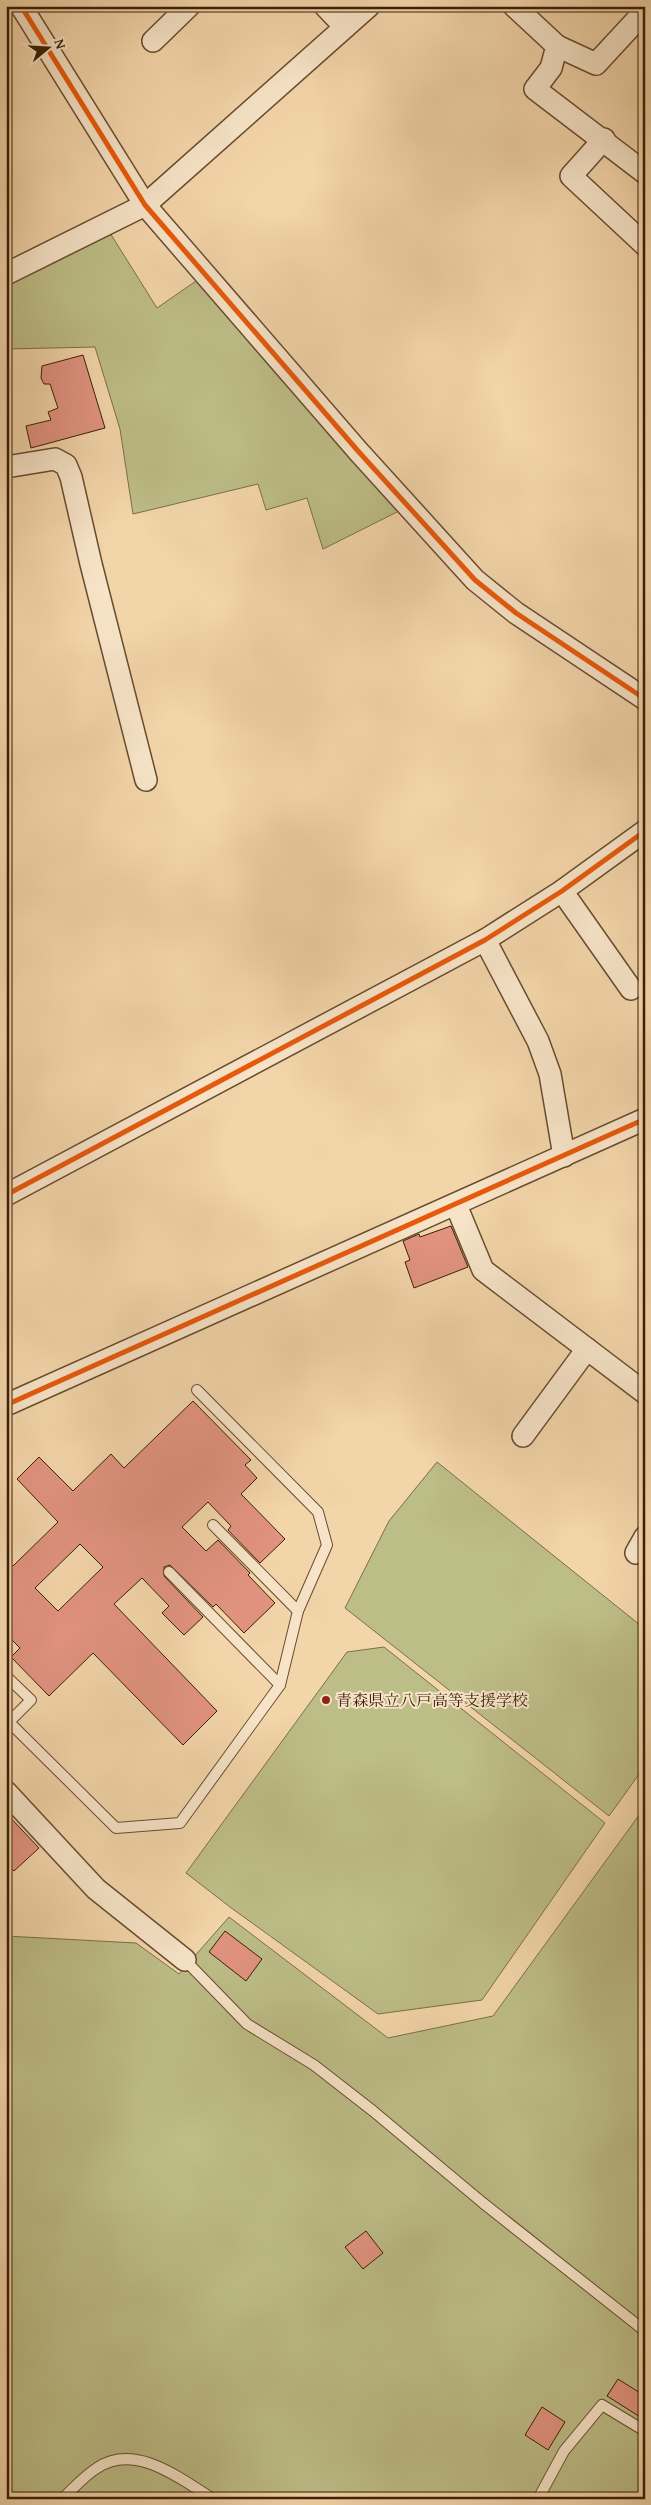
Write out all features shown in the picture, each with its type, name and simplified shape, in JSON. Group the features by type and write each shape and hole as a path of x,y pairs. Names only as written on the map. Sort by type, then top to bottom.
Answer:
{"street":[{"path":"21,6 145,205 289,374 475,580 516,613 645,699"},
{"path":"153,41 189,6"},
{"path":"325,6 345,27"},
{"path":"6,274 145,205 369,6"},
{"path":"514,6 557,46 596,64 645,11"},
{"path":"557,46 551,68 535,89 645,173"},
{"path":"604,140 571,176 645,245"},
{"path":"6,467 55,459 66,465 71,477 146,780"},
{"path":"6,1195 485,940 562,891 645,830"},
{"path":"562,891 630,988"},
{"path":"485,940 538,1041 547,1065 564,1156"},
{"path":"6,1405 645,1119"},
{"path":"456,1205 483,1270 645,1394"},
{"path":"523,1436 587,1349"},
{"path":"6,1792 96,1889 185,1960"}],"lane":[{"path":"6,1676 31,1700 8,1724 116,1828 180,1823 280,1685 298,1611 327,1545 318,1512 197,1390"},
{"path":"213,1525 298,1611"},
{"path":"169,1572 280,1685"},
{"path":"185,1960 247,2024 314,2065 373,2111 483,2203 645,2331"},
{"path":"538,2499 564,2451 602,2404 645,2432"},
{"path":"62,2499 97,2468 113,2460 132,2458 166,2471 213,2499"}],"green space":[{"path":"110,233 157,308 196,281 403,509 323,549 307,498 266,510 258,484 133,514 120,429 95,347 6,349 6,281"},
{"path":"437,1462 645,1629 645,1766 609,1816 345,1608 389,1521"},
{"path":"384,1647 605,1823 482,2000 378,2014 186,1873 347,1652"},
{"path":"645,1807 645,2499 6,2499 6,1936 136,1943 179,1974 229,1917 388,2038 493,2016"}],"building":[{"path":"83,355 105,428 31,448 26,426 51,420 48,412 58,408 50,384 44,384 41,378 42,366"},
{"path":"451,1226 468,1267 414,1288 405,1262 410,1260 403,1241 419,1234 420,1237"},
{"path":"193,1401 251,1460 245,1465 257,1478 241,1494 285,1539 260,1563 228,1530 231,1526 208,1502 182,1527 206,1551 218,1540 250,1573 248,1575 275,1603 244,1633 216,1604 213,1607 170,1565 164,1567 164,1576 203,1617 184,1635 162,1613 169,1606 142,1578 114,1604 217,1711 183,1745 93,1653 49,1696 11,1657 20,1648 6,1634 6,1559 13,1566 58,1522 17,1479 39,1457 73,1491 111,1454 124,1468","holes":["80,1544 103,1567 58,1611 35,1588"]},
{"path":"6,1813 39,1848 14,1871 6,1863"},
{"path":"225,1931 262,1959 246,1981 209,1952"},
{"path":"366,2231 383,2253 363,2269 345,2247"},
{"path":"618,2379 645,2396 645,2420 607,2396"},
{"path":"542,2407 565,2422 548,2450 525,2435"}],"cycle path":[{"path":"21,6 145,205 358,451 475,580 516,613 645,699"},
{"path":"6,1195 485,940 562,891 645,831"},
{"path":"6,1405 645,1119"}],"place":[{"name":"青森県立八戸高等支援学校","path":"326,1700"}]}
